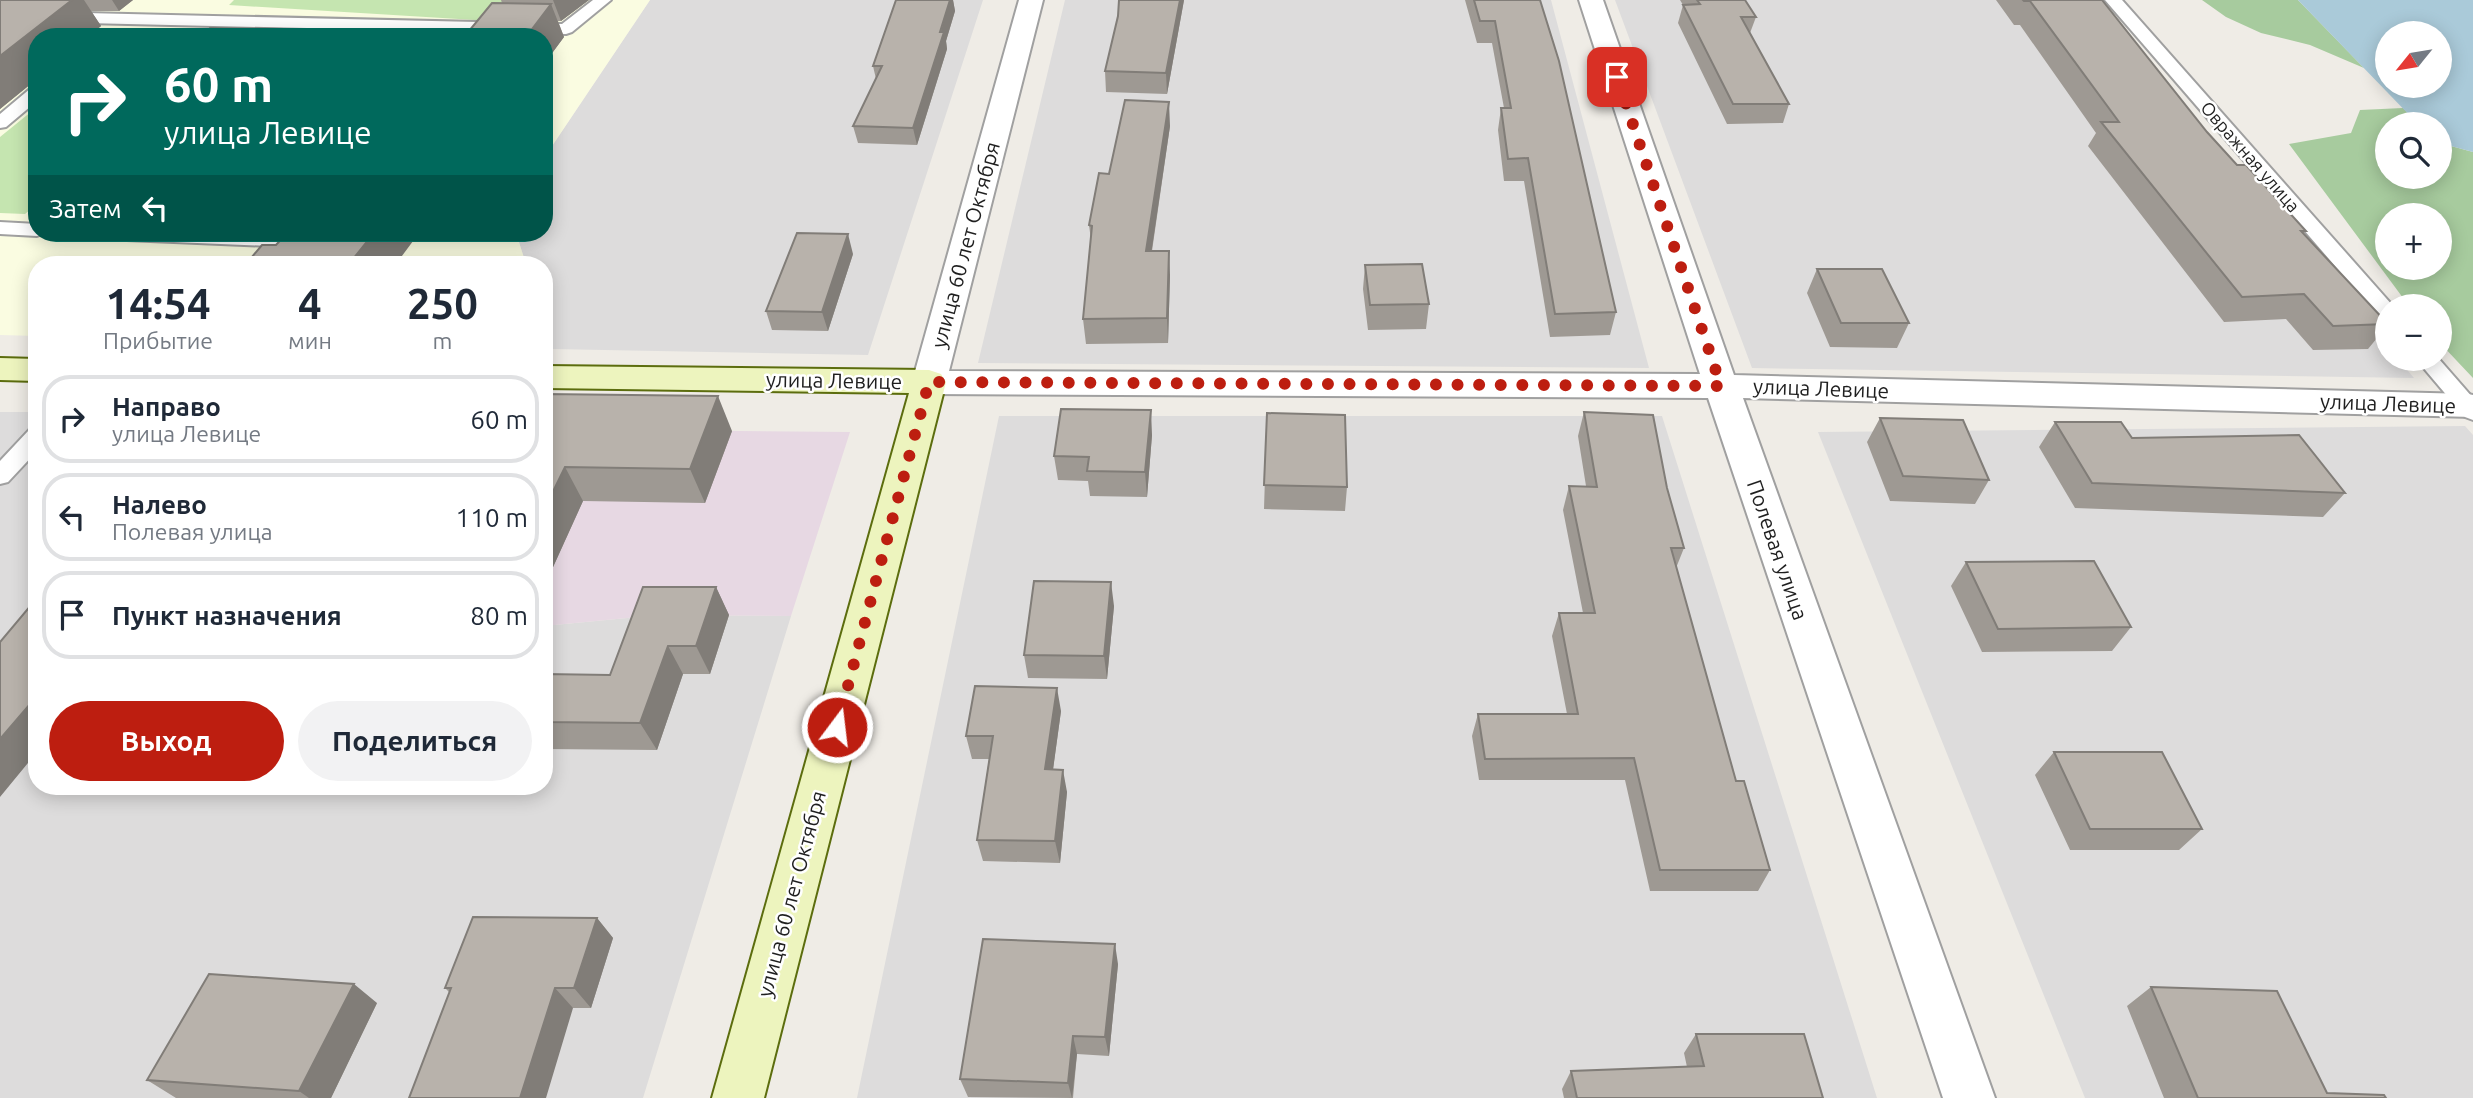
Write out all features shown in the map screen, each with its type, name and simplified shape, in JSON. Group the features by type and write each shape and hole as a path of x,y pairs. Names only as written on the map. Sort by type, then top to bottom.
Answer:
{"street":[{"name":"улица 60 лет Октября","path":"738,1098 1031,0"},
{"name":"Полевая улица","path":"1591,0 1721,386 1969,1098"},
{"path":"0,369 28,370"},
{"name":"улица Левице","path":"553,377 1721,386 2470,409"}],"lane":[{"path":"553,30 566,29 603,0"},
{"name":"Овражная улица","path":"2113,0 2375,299"},
{"path":"192,20 208,7"},
{"path":"0,16 396,28"},
{"path":"114,28 125,19"},
{"path":"248,28 254,22"},
{"path":"0,123 28,100"},
{"path":"0,228 28,230"},
{"path":"2437,371 2470,409"},
{"path":"0,477 28,446"}],"shaded area":[{"path":"0,0 650,0 553,145 553,28 28,28 28,242 519,242 523,256 28,256 28,336 0,335"},
{"path":"650,0 983,0 868,355 553,349 553,256 523,256 519,242 553,242 553,145"},
{"path":"1065,0 1551,0 1649,368 978,363"},
{"path":"1615,0 2091,0 2375,331 2375,371 2408,371 2414,378 1752,368"},
{"path":"0,412 28,412 28,795 553,795 553,625 658,615 791,616 643,1098 0,1098"},
{"path":"999,416 1662,416 1877,1098 857,1098"},
{"path":"2465,426 2473,435 2473,1098 2085,1098 1818,432"},
{"path":"553,429 850,432 791,616 658,615 553,625"}],"green space":[{"path":"234,0 525,0 508,22 229,5"},
{"path":"2202,0 2298,0 2364,68 2310,45 2261,33 2226,17"},
{"path":"2403,108 2407,112 2375,112 2375,189 2452,189 2452,146 2473,152 2473,378 2452,356 2452,294 2400,294 2390,280 2452,280 2452,203 2375,203 2375,260 2289,144 2351,133 2360,110"},
{"path":"28,114 28,212 25,214 0,213 0,137"}],"water":[{"path":"2298,0 2473,0 2473,152 2452,146 2452,112 2406,112 2393,98 2452,98 2452,21 2375,21 2375,80"}],"building":[{"path":"0,0 72,0 36,28 28,28 28,34 0,56"},
{"path":"896,0 950,0 940,32 944,32 913,128 853,126 882,66 873,66"},
{"path":"1119,0 1180,0 1166,73 1105,71 1118,16"},
{"path":"1474,0 1540,0 1559,61 1616,312 1555,314 1528,158 1508,159 1501,108 1511,108 1495,21 1480,21"},
{"path":"1697,0 1745,0 1756,17 1741,17 1789,104 1733,104 1683,5 1700,4"},
{"path":"2102,0 2207,132 2237,165 2246,165 2306,231 2301,231 2375,310 2375,324 2333,326 2304,294 2242,297 2101,122 2119,122 2030,1 2024,1"},
{"path":"492,3 551,4 533,28 471,28"},
{"path":"1125,100 1169,102 1146,251 1169,251 1167,318 1083,319 1092,226 1089,225 1099,173 1109,174"},
{"path":"797,233 848,234 822,312 766,311"},
{"path":"279,242 367,242 355,256 253,256 262,245 276,245"},
{"path":"1422,264 1429,304 1370,305 1365,265"},
{"path":"1817,269 1882,269 1909,323 1841,323"},
{"path":"553,394 718,396 690,469 565,467 553,492"},
{"path":"1061,409 1151,410 1145,472 1087,471 1089,457 1054,456"},
{"path":"1584,412 1653,415 1667,488 1684,548 1671,548 1736,781 1744,781 1770,870 1660,870 1634,758 1485,759 1478,714 1578,714 1559,613 1595,613 1569,486 1597,487"},
{"path":"1267,413 1345,415 1347,487 1264,485"},
{"path":"1880,418 1963,420 1989,480 1903,476"},
{"path":"2055,422 2121,422 2132,438 2299,435 2345,493 2092,483"},
{"path":"2094,561 2131,627 1998,629 1966,562"},
{"path":"1034,581 1111,582 1104,656 1024,655"},
{"path":"643,587 716,587 696,646 668,646 640,723 553,722 553,674 610,675"},
{"path":"28,609 28,706 0,739 0,642"},
{"path":"975,686 1057,688 1045,769 1063,770 1055,841 977,840 993,736 966,736"},
{"path":"2054,752 2162,752 2202,829 2090,829"},
{"path":"473,917 597,918 574,988 555,988 520,1098 409,1098 451,988 445,988"},
{"path":"983,939 1115,944 1105,1037 1073,1036 1068,1083 960,1079"},
{"path":"209,974 354,984 299,1091 147,1080"},
{"path":"2151,987 2277,991 2327,1093 2384,1095 2386,1098 2198,1098"},
{"path":"1696,1034 1804,1034 1823,1098 1577,1098 1571,1071 1704,1066"}],"route":[{"path":"837,727 929,382 1721,386 1617,77"}]}
